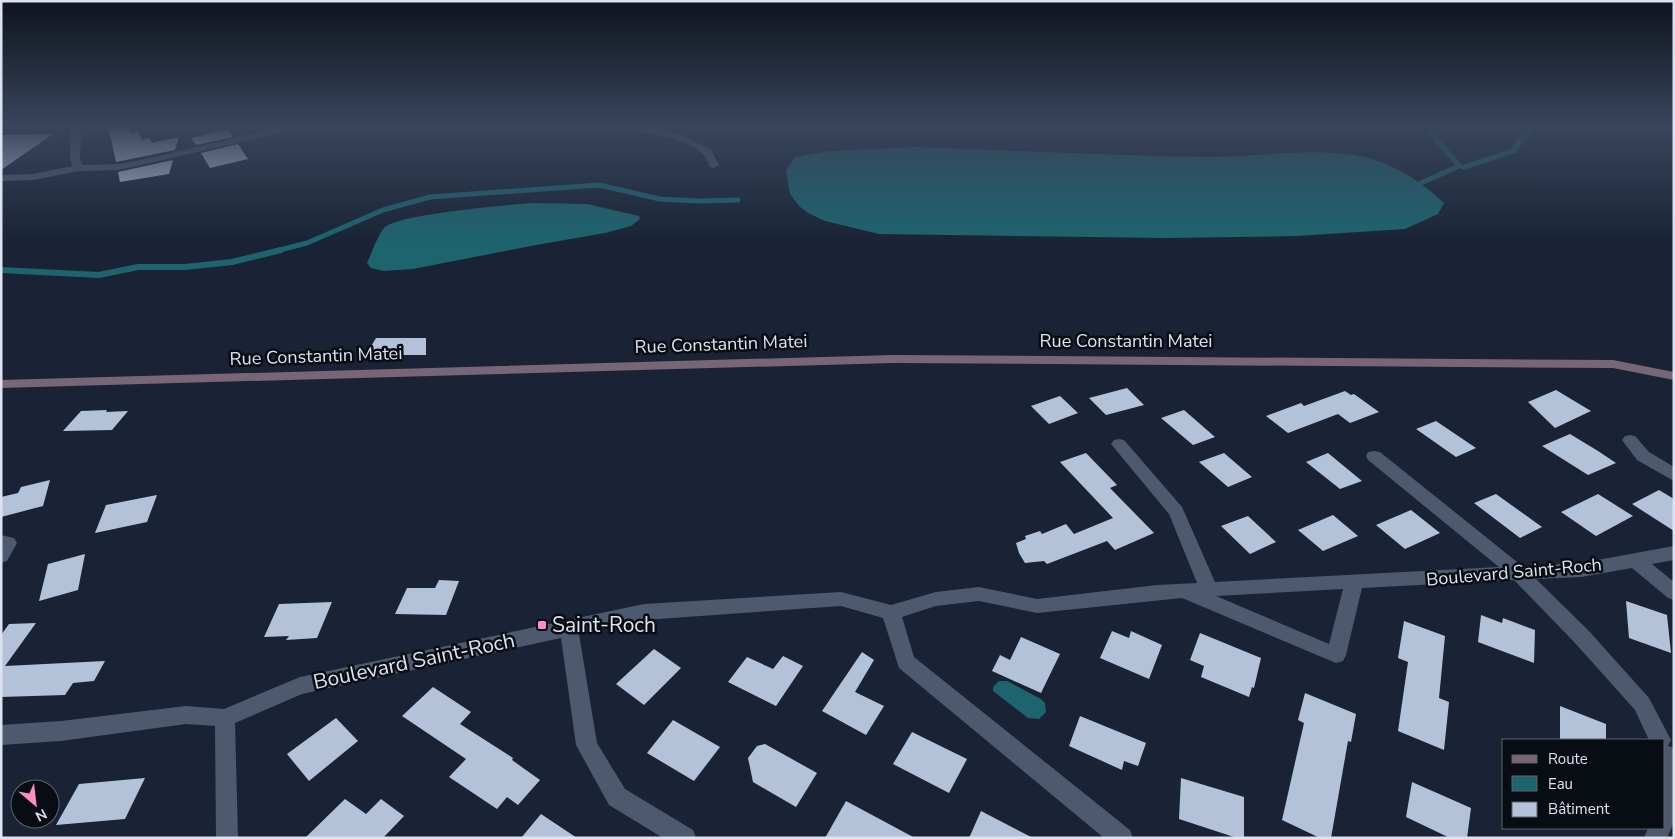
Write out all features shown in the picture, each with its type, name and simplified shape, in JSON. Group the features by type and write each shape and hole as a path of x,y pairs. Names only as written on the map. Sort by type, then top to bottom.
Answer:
{"street":[{"path":"1,178 33,177 80,168 128,165"},
{"name":"Rue Constantin Matei","path":"1,384 893,359 1441,361 1613,364 1674,376"},
{"path":"1630,440 1643,456 1674,475"},
{"path":"1119,444 1176,511 1209,590"},
{"path":"1374,456 1519,574 1582,637 1642,704 1660,739"},
{"path":"1,541 8,543 1,556"},
{"name":"Boulevard Saint-Roch","path":"1,735 61,731 186,715 225,718 300,686 644,612 841,599 891,613 936,599 979,594 1037,606 1184,591 1581,570 1674,553"},
{"path":"1635,560 1674,593"},
{"name":"Boulevard Saint-Roch","path":"1184,591 1336,655 1354,583"},
{"path":"891,613 906,662 1122,838"},
{"path":"569,628 586,745 618,797 685,838"},
{"path":"225,718 226,838"},
{"path":"1665,758 1674,789"},
{"path":"1665,816 1674,796"}],"water":[{"path":"790,165 1388,165 1414,179 1444,203 1438,214 1405,229 1297,236 1166,238 879,234 825,221 808,213 799,206 790,194 786,171"},
{"path":"1455,165 1479,165 1464,170"},
{"path":"532,203 587,204 639,216 640,219 631,226 605,233 413,269 384,271 371,268 367,263 381,232 393,223 430,214"},
{"path":"999,681 1007,681 1041,699 1045,703 1046,712 1039,719 1028,718 993,691 993,687"}],"building":[{"path":"1,165 8,165 1,170"},
{"path":"149,165 172,165 169,174 120,182 118,172"},
{"path":"208,165 222,165 210,168"},
{"path":"376,338 426,338 426,355 366,355"},
{"path":"1127,388 1144,405 1106,415 1089,398"},
{"path":"1556,390 1591,411 1555,428 1528,402"},
{"path":"1345,391 1351,395 1354,394 1379,412 1350,423 1338,414 1288,433 1266,416 1301,403 1304,406"},
{"path":"1060,396 1078,413 1049,424 1031,406"},
{"path":"107,410 106,412 128,411 112,430 63,431 81,411"},
{"path":"1184,410 1215,437 1193,445 1161,418"},
{"path":"1436,421 1476,448 1456,457 1416,429"},
{"path":"1570,434 1616,463 1588,475 1542,446"},
{"path":"1086,453 1117,485 1110,488 1154,533 1115,550 1107,541 1047,564 1044,561 1025,563 1016,543 1026,539 1025,536 1040,531 1042,534 1066,524 1074,534 1113,518 1060,462"},
{"path":"1224,453 1252,477 1228,487 1199,462"},
{"path":"1328,453 1362,481 1340,489 1306,462"},
{"path":"50,480 43,506 1,517 1,497 18,493 21,487"},
{"path":"1659,490 1674,499 1674,531 1632,504"},
{"path":"1496,494 1542,527 1520,538 1474,503"},
{"path":"1598,494 1633,516 1596,536 1561,512"},
{"path":"157,495 147,522 95,533 106,505"},
{"path":"1411,510 1440,533 1405,549 1376,525"},
{"path":"1333,515 1358,536 1323,551 1298,530"},
{"path":"1248,516 1276,542 1250,554 1221,526"},
{"path":"85,554 78,590 39,601 48,564"},
{"path":"439,580 459,581 446,615 395,614 407,588 435,588"},
{"path":"1626,601 1667,615 1671,653 1629,638"},
{"path":"332,602 317,638 286,640 289,636 264,637 279,604"},
{"path":"1481,615 1502,623 1503,618 1535,630 1534,663 1478,642"},
{"path":"1404,621 1445,636 1439,698 1449,702 1444,750 1398,731 1408,662 1398,658"},
{"path":"36,623 5,666 105,661 94,681 73,683 65,695 1,697 1,635 9,624"},
{"path":"1112,631 1129,638 1131,631 1162,645 1149,679 1100,658"},
{"path":"1200,633 1261,658 1254,688 1252,687 1249,697 1201,677 1204,666 1190,660"},
{"path":"1021,637 1060,654 1041,693 992,671 1000,655 1010,660"},
{"path":"654,649 681,668 644,705 616,684"},
{"path":"862,652 874,660 855,692 884,706 866,735 822,711"},
{"path":"783,656 803,666 776,706 728,682 747,657 773,669"},
{"path":"433,687 471,712 460,724 513,758 512,760 540,780 518,805 507,797 497,809 449,777 466,759 402,716"},
{"path":"1305,693 1356,714 1351,742 1348,741 1331,838 1320,838 1282,820 1304,723 1298,720"},
{"path":"1560,706 1606,724 1606,739 1560,739"},
{"path":"1080,716 1146,743 1138,766 1124,761 1122,770 1069,746"},
{"path":"336,718 358,741 309,781 287,754"},
{"path":"673,720 720,747 694,781 647,753"},
{"path":"912,732 967,759 949,793 893,764"},
{"path":"765,744 817,773 796,807 753,782 748,758 757,746"},
{"path":"145,778 125,819 60,825 60,818 79,784"},
{"path":"1181,778 1244,797 1244,838 1237,838 1179,819"},
{"path":"1412,782 1471,808 1467,838 1450,838 1406,817"},
{"path":"345,799 366,814 381,799 404,816 383,838 305,838"},
{"path":"846,801 915,838 825,838"},
{"path":"981,811 1033,838 969,838"},
{"path":"541,814 577,838 521,838"}],"waterway":[{"path":"1415,188 1421,183 1457,167"},
{"path":"276,251 307,243 383,210 430,197 599,185 660,199 698,201 738,200"},
{"path":"1,270 99,275 138,267 185,267 232,262 281,250"}],"place":[{"name":"Saint-Roch","path":"542,625"}]}
